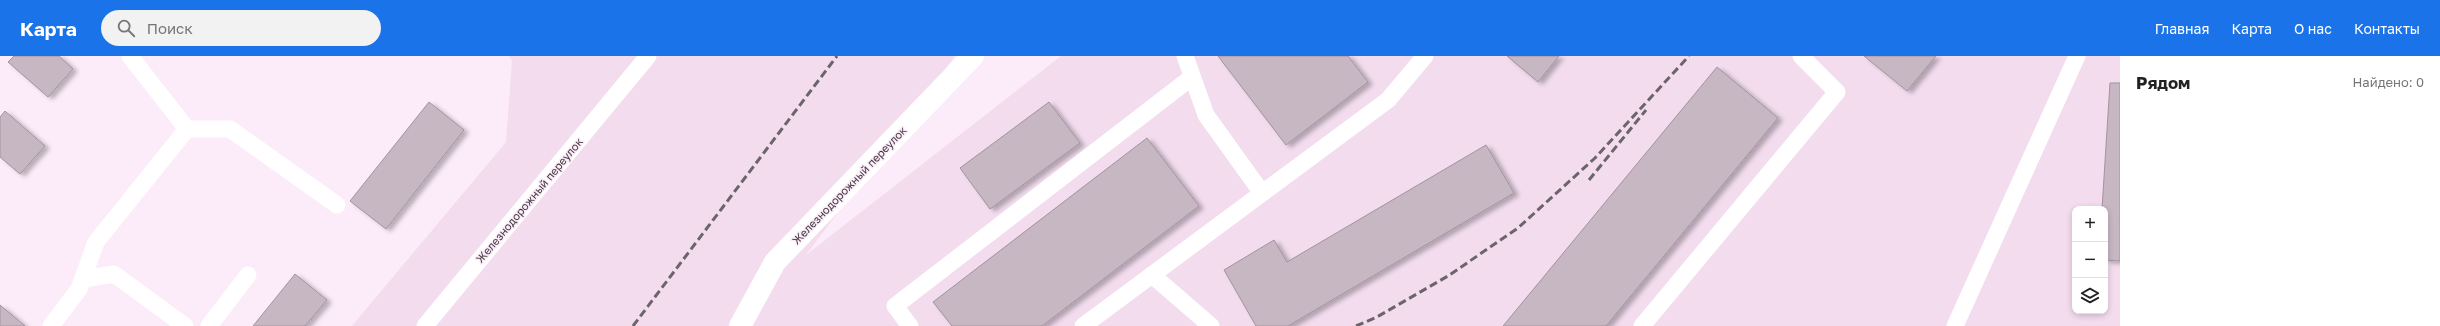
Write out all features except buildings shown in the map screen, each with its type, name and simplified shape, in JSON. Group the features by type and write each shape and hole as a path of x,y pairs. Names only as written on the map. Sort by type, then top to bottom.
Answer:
{"street":[{"name":"Железнодорожный переулок","path":"740,326 775,262 973,56"}],"lane":[{"path":"130,56 187,129"},
{"name":"Железнодорожный переулок","path":"425,326 648,56"},
{"path":"1185,56 1206,115 1262,193"},
{"path":"1642,326 1837,92 1801,56"},
{"path":"1955,326 2077,56"},
{"path":"1083,326 1388,100 1421,58"},
{"path":"910,326 894,306 1192,77"},
{"path":"187,129 230,129 337,205"},
{"path":"51,326 79,289 96,242 187,129"},
{"path":"83,279 114,274 185,326"},
{"path":"209,326 248,275"},
{"path":"1152,275 1211,326"}],"shaded area":[{"path":"509,56 955,56 806,255 1061,56 2120,56 2120,326 352,326 506,142 512,61"}],"railway":[{"path":"633,326 837,56"},
{"path":"1356,326 1377,317 1448,276 1518,228 1595,158 1689,56"},
{"path":"1589,180 1646,110"}]}
